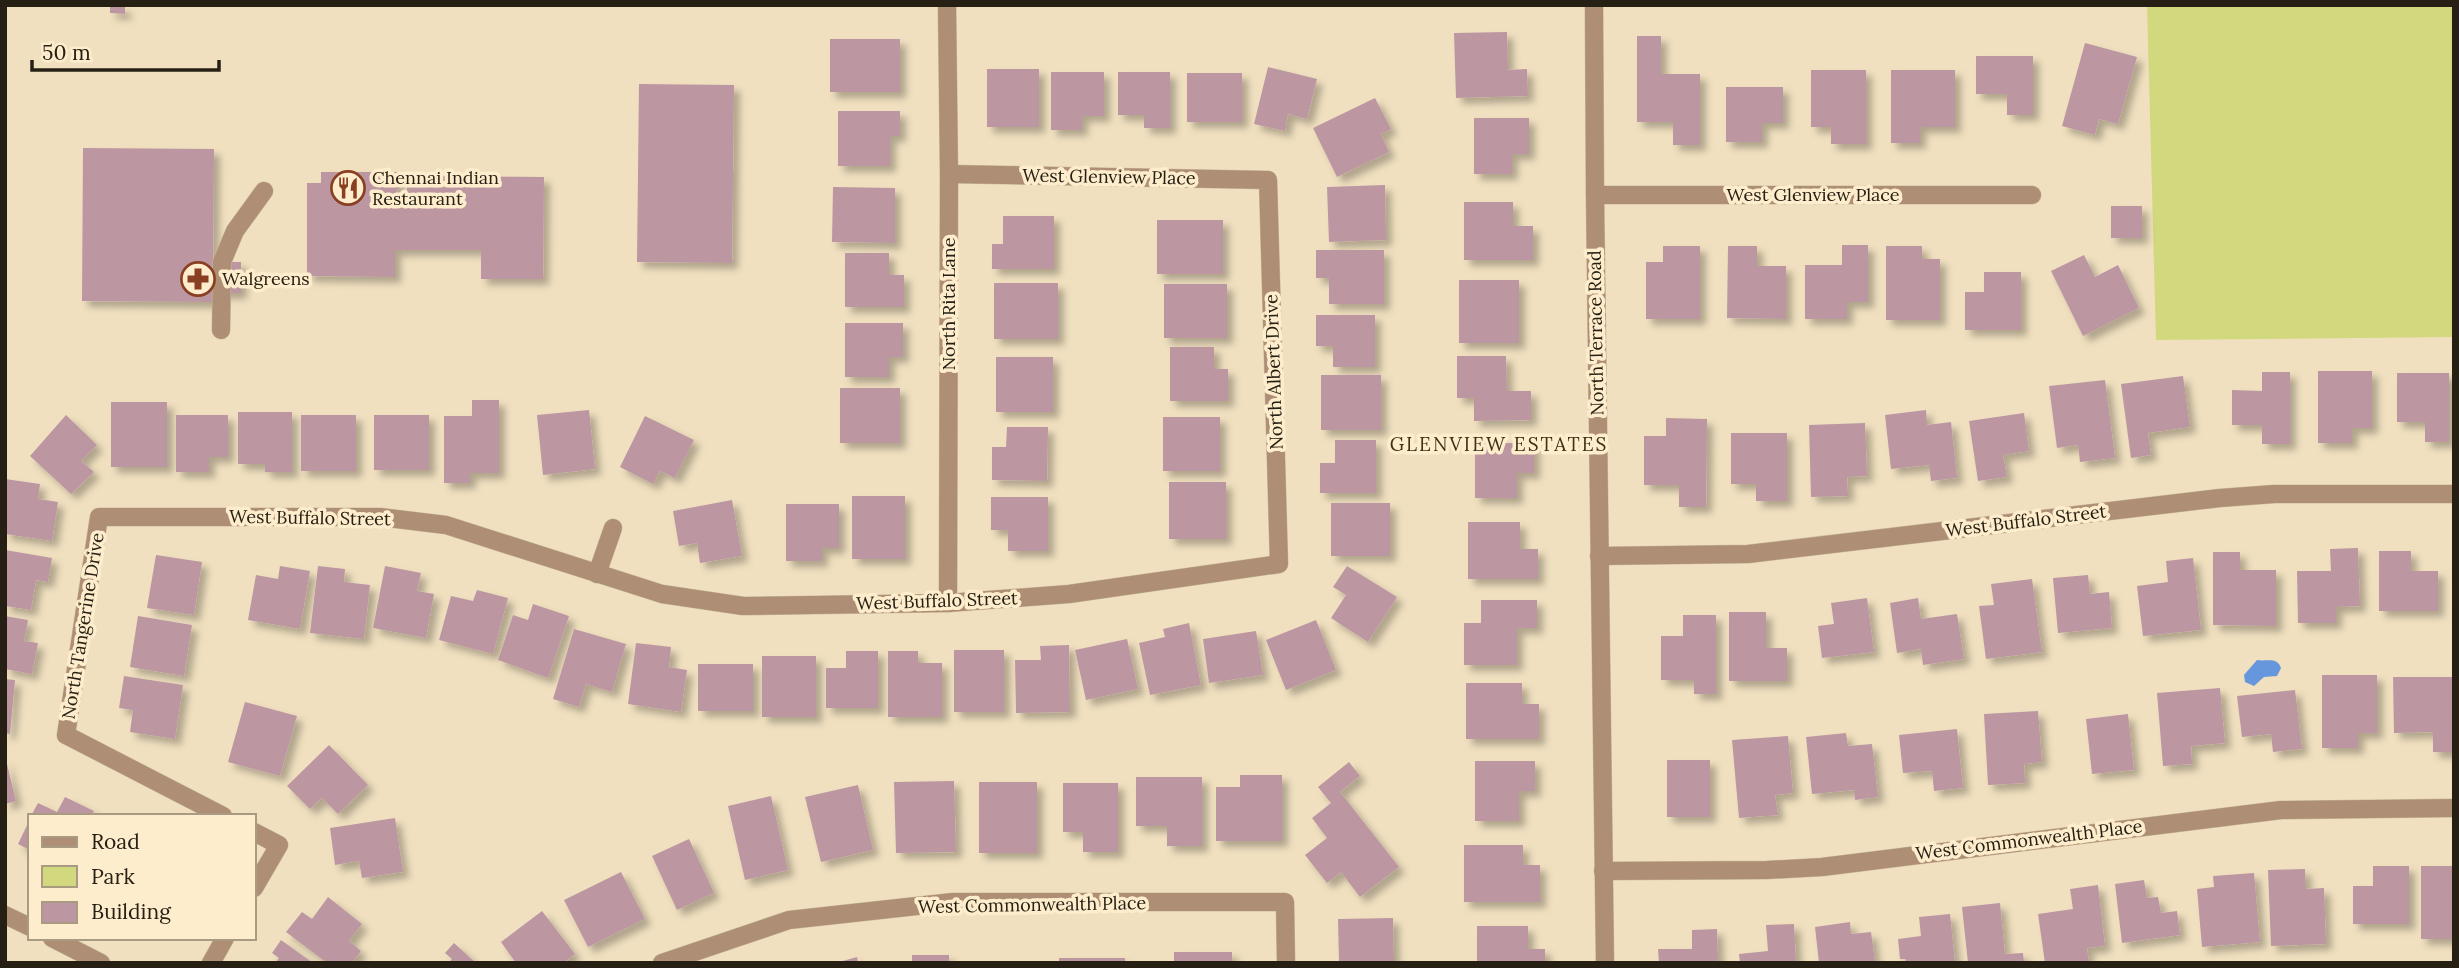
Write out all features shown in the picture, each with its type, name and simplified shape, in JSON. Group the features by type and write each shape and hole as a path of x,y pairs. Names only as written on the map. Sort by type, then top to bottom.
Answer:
{"street":[{"name":"North Rita Lane","path":"947,5 948,603"},
{"name":"North Terrace Road","path":"1594,5 1605,963"},
{"name":"West Glenview Place","path":"949,173 1268,180"},
{"name":"North Albert Drive","path":"1268,180 1279,564"},
{"path":"221,330 222,262 235,231 264,191"},
{"name":"West Glenview Place","path":"1595,195 2032,195"},
{"name":"West Buffalo Street","path":"1599,556 1748,554 2274,494 2454,494"},
{"name":"West Buffalo Street","path":"99,517 380,517 446,525 662,594 743,606 948,603 1069,594 1279,564"},
{"name":"North Tangerine Drive","path":"99,517 66,735 218,814"},
{"path":"597,573 613,528"},
{"name":"West Commonwealth Place","path":"1603,871 1822,867 2281,810 2454,808"},
{"path":"256,833 279,845 256,885"},
{"name":"West Commonwealth Place","path":"662,963 789,920 953,902 1284,902 1286,963"},
{"path":"5,915 28,926"},
{"path":"56,940 101,963"},
{"path":"211,963 224,940"}],"green space":[{"path":"2147,5 2454,5 2454,337 2156,340"}],"water":[{"path":"2257,660 2277,662 2281,668 2277,676 2264,677 2254,686 2245,682 2244,675"}],"building":[{"path":"110,6 125,7 125,14 110,13"},
{"path":"1507,32 1508,70 1527,69 1528,96 1456,98 1454,33"},
{"path":"1637,36 1661,36 1661,74 1700,74 1700,145 1673,145 1673,122 1637,122"},
{"path":"830,39 900,39 900,92 830,92"},
{"path":"2085,43 2137,57 2118,124 2099,119 2095,135 2062,126"},
{"path":"1976,56 2033,56 2033,115 2007,115 2007,94 1976,94"},
{"path":"1268,67 1317,79 1307,119 1288,114 1285,131 1254,124"},
{"path":"987,69 1039,69 1039,127 987,127"},
{"path":"1811,70 1866,70 1866,144 1831,144 1831,127 1811,127"},
{"path":"1891,70 1955,70 1955,127 1920,127 1920,143 1891,143"},
{"path":"1051,72 1104,72 1104,116 1082,116 1082,130 1051,130"},
{"path":"1118,72 1170,72 1170,128 1144,128 1144,115 1118,115"},
{"path":"1187,73 1242,73 1242,122 1187,122"},
{"path":"639,84 734,85 732,263 637,262"},
{"path":"1726,87 1783,87 1783,123 1762,123 1762,142 1726,142"},
{"path":"1375,98 1391,129 1381,134 1389,152 1337,177 1313,128"},
{"path":"838,111 900,111 900,136 890,136 890,166 838,166"},
{"path":"1474,118 1529,118 1529,154 1512,154 1512,174 1474,174"},
{"path":"83,148 214,149 213,262 241,262 241,293 213,293 213,302 82,301"},
{"path":"321,172 398,172 397,206 407,206 407,176 544,177 543,279 481,279 481,250 395,250 395,277 307,276 307,183 321,183"},
{"path":"1385,185 1386,240 1329,242 1327,187"},
{"path":"833,187 895,188 895,243 832,242"},
{"path":"1464,202 1513,202 1513,226 1533,226 1533,260 1464,260"},
{"path":"2111,206 2142,206 2142,238 2111,238"},
{"path":"1003,216 1054,216 1054,269 992,269 992,244 1003,244"},
{"path":"1157,220 1223,220 1223,274 1157,274"},
{"path":"1842,245 1868,245 1868,302 1847,302 1847,319 1805,319 1805,265 1842,265"},
{"path":"1663,246 1700,246 1700,319 1646,319 1646,262 1663,262"},
{"path":"1728,246 1757,246 1757,266 1786,266 1786,319 1727,318"},
{"path":"1886,246 1922,246 1922,259 1940,259 1940,320 1886,320"},
{"path":"1316,250 1384,250 1384,304 1329,304 1329,278 1316,278"},
{"path":"845,253 889,253 889,275 904,275 904,307 845,307"},
{"path":"2084,255 2095,277 2118,265 2139,308 2083,336 2051,271"},
{"path":"1984,272 2021,272 2021,330 1965,330 1965,292 1984,292"},
{"path":"1459,280 1519,280 1519,343 1459,343"},
{"path":"994,283 1058,283 1058,339 994,339"},
{"path":"1164,284 1227,284 1227,338 1164,338"},
{"path":"1316,315 1375,315 1375,367 1333,367 1333,346 1316,346"},
{"path":"845,323 903,323 903,357 889,357 889,377 845,377"},
{"path":"1170,347 1214,347 1214,369 1228,369 1228,401 1170,401"},
{"path":"1457,356 1506,356 1507,391 1531,391 1531,420 1474,421 1474,398 1457,398"},
{"path":"996,357 1053,357 1053,412 996,412"},
{"path":"2318,371 2372,371 2372,428 2352,428 2352,443 2318,443"},
{"path":"2262,372 2290,372 2290,444 2262,444 2262,425 2232,425 2232,390 2262,391"},
{"path":"2397,373 2449,373 2449,442 2425,442 2425,422 2397,422"},
{"path":"1321,375 1381,375 1381,430 1321,430"},
{"path":"2183,376 2190,427 2148,433 2151,455 2131,458 2121,384"},
{"path":"2105,380 2115,458 2080,462 2078,445 2057,448 2049,386"},
{"path":"840,388 900,388 900,443 840,443"},
{"path":"472,400 499,400 499,473 470,473 470,483 444,483 444,416 472,416"},
{"path":"111,402 167,402 167,467 111,467"},
{"path":"589,410 595,469 543,475 537,415"},
{"path":"1926,410 1927,425 1951,422 1957,478 1931,481 1929,465 1891,469 1885,415"},
{"path":"238,412 292,412 292,472 265,472 265,464 238,464"},
{"path":"2024,413 2029,451 2003,455 2007,477 1978,481 1969,421"},
{"path":"66,415 97,445 81,461 94,472 71,494 30,456"},
{"path":"176,415 228,415 228,457 209,457 209,472 176,472"},
{"path":"301,415 356,415 356,471 301,471"},
{"path":"374,415 429,415 429,470 374,470"},
{"path":"645,416 694,440 675,478 660,471 653,484 620,467"},
{"path":"1163,417 1220,417 1220,471 1163,471"},
{"path":"1666,418 1707,419 1706,507 1679,507 1679,485 1644,485 1644,436 1666,436"},
{"path":"1865,423 1867,476 1847,477 1848,496 1811,497 1809,425"},
{"path":"1007,427 1048,427 1047,481 992,480 992,447 1006,447"},
{"path":"1731,433 1787,433 1787,501 1756,501 1756,484 1731,484"},
{"path":"1335,440 1376,440 1376,493 1320,493 1320,463 1335,463"},
{"path":"1475,443 1534,443 1534,473 1517,473 1517,498 1475,498"},
{"path":"5,479 40,484 38,499 58,502 52,541 5,534"},
{"path":"1169,482 1226,482 1226,539 1169,539"},
{"path":"852,496 905,496 905,559 852,559"},
{"path":"991,497 1048,497 1048,551 1008,551 1008,530 991,530"},
{"path":"732,500 742,556 700,563 697,543 679,546 673,511"},
{"path":"1331,503 1390,503 1390,556 1331,556"},
{"path":"786,504 839,504 839,548 822,548 822,561 786,561"},
{"path":"1468,522 1520,522 1520,549 1538,549 1538,579 1468,579"},
{"path":"2358,548 2360,606 2336,607 2336,623 2298,623 2297,571 2331,571 2330,549"},
{"path":"5,550 52,558 48,582 36,580 31,610 5,606"},
{"path":"2379,551 2411,551 2411,571 2438,571 2438,611 2379,611"},
{"path":"2213,552 2240,552 2240,570 2276,570 2276,626 2213,625"},
{"path":"156,555 202,562 194,615 147,608"},
{"path":"2193,558 2201,630 2143,636 2137,586 2168,582 2166,561"},
{"path":"280,566 310,571 300,629 248,620 256,575 278,579"},
{"path":"318,566 345,569 344,582 370,585 364,639 310,633"},
{"path":"385,566 421,573 417,591 434,594 426,638 373,628"},
{"path":"1347,566 1397,597 1368,642 1331,618 1346,595 1333,587"},
{"path":"2088,575 2090,594 2109,592 2112,628 2058,633 2053,578"},
{"path":"2032,579 2042,652 1986,659 1979,606 1994,605 1991,584"},
{"path":"477,590 508,598 493,654 439,640 451,596 473,601"},
{"path":"1867,598 1874,652 1822,658 1818,626 1834,624 1831,603"},
{"path":"1918,598 1921,619 1957,614 1964,659 1923,665 1921,649 1897,653 1890,603"},
{"path":"1481,600 1537,600 1537,628 1517,628 1517,665 1464,665 1464,623 1481,623"},
{"path":"533,604 569,616 548,678 498,660 513,615 528,620"},
{"path":"1729,612 1766,612 1766,648 1787,648 1787,681 1729,681"},
{"path":"1683,615 1716,615 1716,694 1694,694 1694,680 1661,680 1661,636 1683,636"},
{"path":"5,616 28,620 24,641 38,643 32,674 5,669"},
{"path":"138,616 192,625 184,676 130,667"},
{"path":"1316,620 1336,670 1286,690 1266,640"},
{"path":"1189,623 1201,685 1150,695 1139,643 1165,637 1163,629"},
{"path":"574,629 626,644 612,692 586,684 579,707 553,699"},
{"path":"1256,631 1263,675 1209,683 1203,639"},
{"path":"1127,639 1138,689 1086,700 1075,650"},
{"path":"636,643 671,647 669,667 687,670 681,712 628,704"},
{"path":"1069,645 1070,712 1016,713 1015,660 1041,660 1040,646"},
{"path":"954,650 1004,650 1004,712 954,712"},
{"path":"846,651 878,651 878,708 826,708 826,668 846,668"},
{"path":"888,651 918,651 918,663 942,663 942,717 888,717"},
{"path":"762,656 816,656 816,717 762,717"},
{"path":"698,664 753,664 753,711 698,711"},
{"path":"2322,675 2377,675 2377,733 2358,733 2358,748 2322,748"},
{"path":"124,676 183,685 175,739 130,732 133,710 119,708"},
{"path":"2393,677 2454,677 2454,752 2433,752 2433,732 2394,733"},
{"path":"5,679 15,680 10,734 5,733"},
{"path":"1466,683 1522,683 1522,704 1539,704 1539,739 1466,739"},
{"path":"2220,688 2225,743 2191,746 2192,764 2163,766 2157,693"},
{"path":"2295,690 2302,749 2273,752 2271,734 2242,737 2237,696"},
{"path":"245,702 297,716 280,776 228,762"},
{"path":"2038,711 2042,762 2024,764 2025,783 1988,785 1984,714"},
{"path":"2128,714 2134,770 2092,774 2086,719"},
{"path":"1957,729 1963,788 1934,791 1932,771 1903,773 1899,735"},
{"path":"1846,733 1848,746 1872,744 1878,797 1855,800 1854,790 1812,794 1806,737"},
{"path":"1788,736 1793,793 1775,795 1778,815 1739,818 1732,740"},
{"path":"329,745 368,785 338,814 322,798 310,809 287,786"},
{"path":"5,756 16,801 5,804"},
{"path":"1667,760 1710,760 1710,817 1667,817"},
{"path":"1475,761 1535,761 1535,791 1519,791 1519,821 1475,821"},
{"path":"1349,762 1360,776 1340,792 1399,867 1360,897 1341,872 1327,883 1305,855 1327,838 1312,818 1331,803 1318,787"},
{"path":"1240,775 1282,775 1282,841 1216,841 1216,787 1240,787"},
{"path":"1136,777 1202,777 1202,846 1167,846 1167,826 1136,826"},
{"path":"954,781 956,852 896,853 894,782"},
{"path":"979,782 1037,782 1037,853 979,853"},
{"path":"1063,783 1118,783 1118,852 1083,852 1083,832 1063,832"},
{"path":"858,785 873,850 821,862 805,797"},
{"path":"771,796 788,870 745,880 728,806"},
{"path":"65,797 94,811 92,814 32,814 38,803 57,812"},
{"path":"395,818 403,872 362,878 359,861 335,865 330,828"},
{"path":"28,823 28,849 18,844"},
{"path":"689,839 714,893 677,910 652,856"},
{"path":"1464,845 1523,845 1523,865 1540,865 1540,902 1464,902"},
{"path":"2373,866 2409,866 2409,924 2353,924 2353,886 2373,886"},
{"path":"2421,866 2454,866 2454,939 2421,939"},
{"path":"2305,869 2306,889 2324,888 2326,944 2271,946 2268,870"},
{"path":"621,872 645,919 588,947 564,900"},
{"path":"2254,873 2260,942 2202,947 2197,889 2214,887 2213,876"},
{"path":"2144,880 2147,898 2158,897 2161,913 2177,911 2180,935 2122,943 2115,884"},
{"path":"2098,885 2105,946 2087,948 2089,963 2045,963 2038,914 2073,909 2070,889"},
{"path":"328,897 362,924 349,941 361,951 352,963 327,963 286,932 302,912 312,919"},
{"path":"2000,903 2005,954 2023,953 2024,963 1968,963 1962,907"},
{"path":"542,911 575,954 564,963 516,963 501,942"},
{"path":"1950,914 1955,963 1906,963 1906,959 1900,959 1898,939 1921,936 1919,917"},
{"path":"1393,918 1394,963 1339,963 1338,919"},
{"path":"1850,922 1851,934 1871,932 1875,963 1819,963 1815,927"},
{"path":"1794,924 1796,963 1740,963 1739,954 1768,951 1766,925"},
{"path":"1477,926 1528,926 1528,949 1545,949 1545,963 1477,963"},
{"path":"1717,929 1718,963 1659,963 1658,949 1692,949 1692,930"},
{"path":"281,940 313,963 275,963 279,958 272,953"},
{"path":"454,943 476,963 449,963 452,959 445,953"},
{"path":"1174,952 1232,952 1232,963 1174,963"},
{"path":"912,955 949,955 949,963 912,963"},
{"path":"857,957 858,963 839,963 839,962"},
{"path":"1059,958 1125,958 1125,963 1059,963"}],"place":[{"name":"Chennai Indian Restaurant","path":"348,188"},
{"name":"Walgreens","path":"198,279"}],"district":[{"name":"GLENVIEW ESTATES","path":"1499,444"}]}
